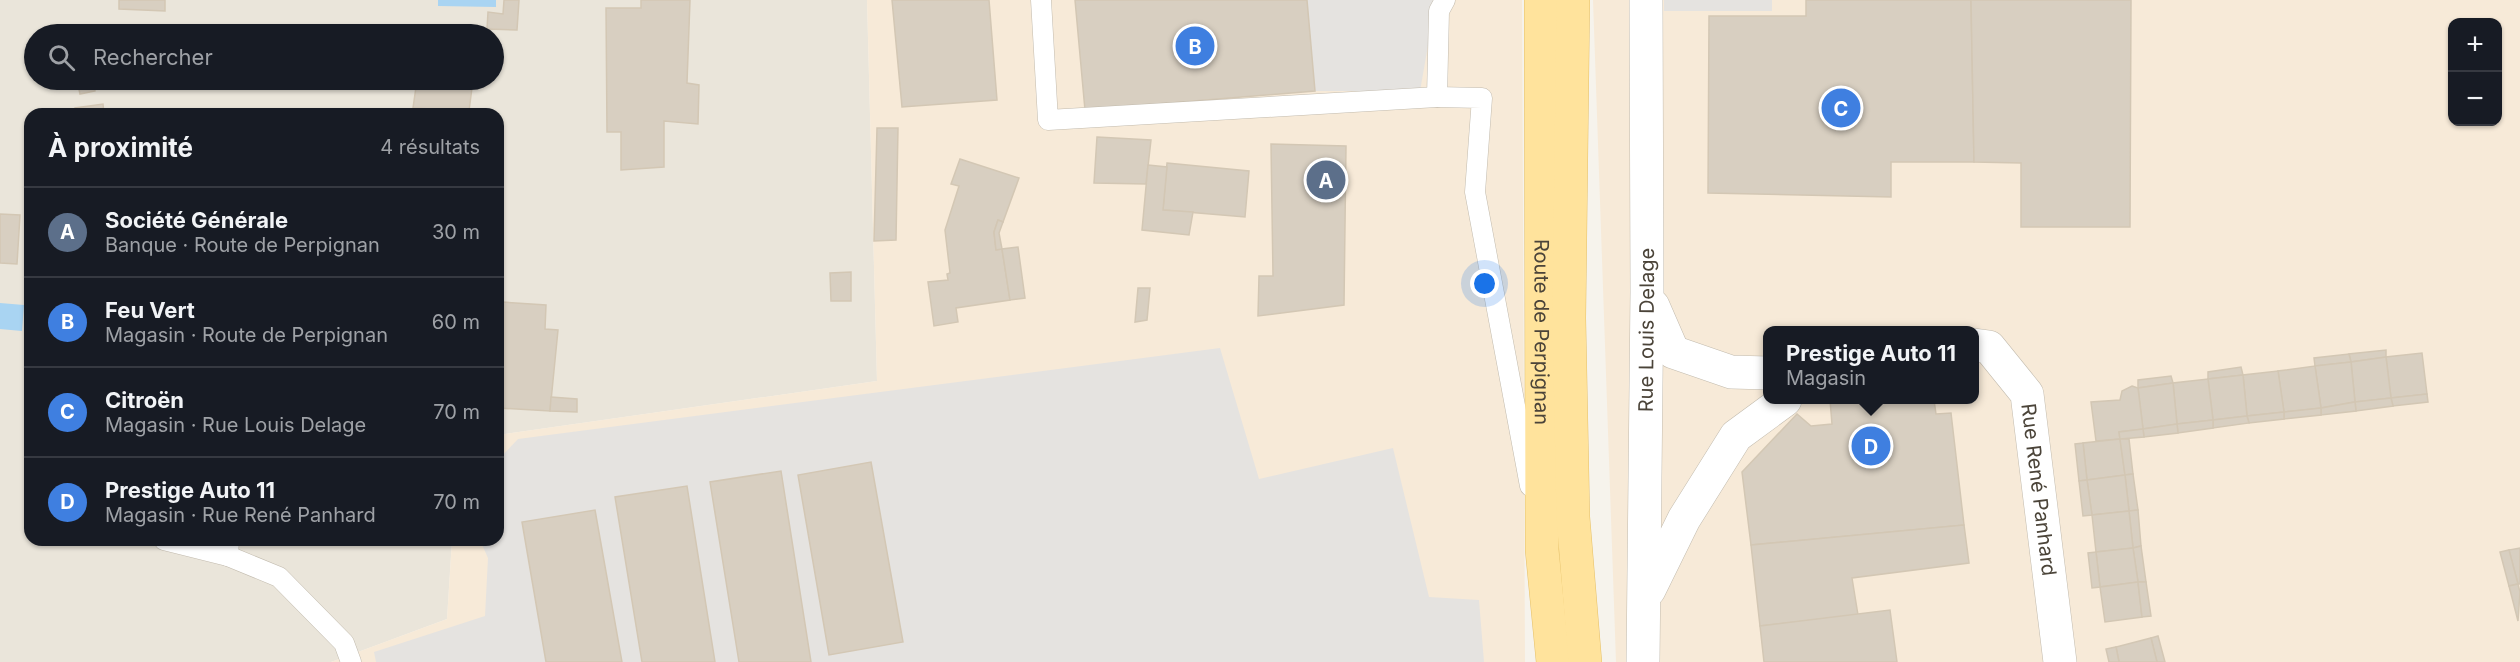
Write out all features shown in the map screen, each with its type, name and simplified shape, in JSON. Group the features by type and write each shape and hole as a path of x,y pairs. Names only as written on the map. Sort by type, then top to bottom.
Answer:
{"main road":[{"name":"Route de Perpignan","path":"1541,0 1542,550 1553,662"},
{"name":"Route de Perpignan","path":"1573,0 1569,318 1573,517 1585,662"}],"street":[{"name":"Rue Louis Delage","path":"1643,662 1646,597 1646,0"},
{"path":"1647,291 1673,352 1731,372 1763,373"},
{"name":"Rue René Panhard","path":"1979,346 1989,347 2027,394 2060,662"},
{"path":"1646,597 1684,519 1736,436 1778,404"}],"lane":[{"path":"1041,0 1048,120 1437,97 1482,98 1475,192 1542,550 1540,662"},
{"path":"1437,97 1439,12 1445,0"},
{"path":"213,546 229,548 279,577 344,644 351,662"}],"shaded area":[{"path":"0,0 867,0 877,381 504,434 504,108 24,108 24,546 452,546 447,619 331,662 0,662"},
{"path":"867,0 1522,0 1525,662 331,662 447,619 452,546 504,546 504,434 877,381"},
{"path":"1307,0 1436,0 1420,91 1315,91"},
{"path":"1593,0 2520,0 2520,662 1616,662"},
{"path":"1664,0 1772,0 1772,11 1664,11"},
{"path":"1220,348 1259,479 1393,448 1429,597 1479,600 1484,662 376,662 374,652 485,616 488,558 483,546 504,546 504,454 518,439"}],"water":[{"path":"438,0 496,0 496,7 438,6"},
{"path":"0,303 24,305 22,331 0,329"}],"building":[{"path":"119,0 165,0 165,11 119,9"},
{"path":"504,0 519,0 517,30 504,30 504,24 487,24 488,12 503,14"},
{"path":"641,0 690,0 687,83 699,85 698,124 664,121 664,167 621,170 621,132 607,132 606,8 641,8"},
{"path":"892,0 989,0 997,100 902,107"},
{"path":"1075,0 1307,0 1315,91 1085,110"},
{"path":"1806,0 1971,0 1974,162 1891,162 1891,197 1708,193 1709,16 1806,16"},
{"path":"1971,0 2131,0 2130,227 2021,227 2021,163 1974,162"},
{"path":"79,90 95,90 95,91 80,94"},
{"path":"416,90 472,90 469,108 413,108"},
{"path":"103,104 103,108 75,108"},
{"path":"877,128 898,128 896,240 874,241"},
{"path":"1097,137 1151,140 1146,184 1094,183"},
{"path":"1271,144 1346,146 1344,305 1258,316 1259,276 1273,276"},
{"path":"960,159 1019,178 1003,222 998,220 994,232 996,250 1002,249 1010,300 956,308 958,322 934,326 928,282 948,280 947,274 950,273 945,230 959,186 951,184"},
{"path":"1167,163 1249,171 1245,217 1163,210"},
{"path":"1148,165 1167,167 1163,210 1193,212 1189,235 1142,230"},
{"path":"0,214 20,215 17,264 0,263"},
{"path":"998,220 1003,222 999,233 1002,249 996,250 994,232"},
{"path":"1018,247 1025,298 1010,300 1002,249"},
{"path":"851,272 851,301 831,301 830,273"},
{"path":"1138,288 1150,288 1147,320 1135,322"},
{"path":"504,302 546,305 545,329 558,330 550,411 504,408"},
{"path":"2386,350 2386,357 2351,362 2349,354"},
{"path":"2422,353 2427,394 2391,398 2386,357"},
{"path":"2349,354 2351,362 2315,366 2314,358"},
{"path":"2386,357 2391,398 2355,402 2351,362"},
{"path":"2351,362 2355,402 2321,408 2315,366"},
{"path":"2315,366 2321,408 2284,412 2278,371"},
{"path":"2241,367 2243,375 2208,379 2208,372"},
{"path":"2278,371 2284,412 2247,416 2243,375"},
{"path":"2243,375 2247,416 2213,420 2208,379"},
{"path":"2171,376 2173,383 2138,388 2138,380"},
{"path":"2208,379 2213,420 2177,424 2173,383"},
{"path":"2173,383 2177,424 2143,429 2138,388"},
{"path":"2132,386 2138,388 2143,429 2119,432 2120,439 2096,441 2091,402 2120,400 2122,391"},
{"path":"2427,394 2428,402 2393,406 2391,398"},
{"path":"551,397 577,399 577,412 550,411"},
{"path":"2391,398 2393,406 2356,411 2355,402"},
{"path":"2355,402 2356,411 2321,415 2321,408"},
{"path":"1830,404 1935,404 1936,414 1951,413 1964,525 1751,545 1742,472 1797,414 1811,426 1832,424"},
{"path":"2321,408 2321,415 2284,419 2284,412"},
{"path":"2284,412 2284,419 2249,423 2247,416"},
{"path":"2247,416 2249,423 2213,428 2213,420"},
{"path":"2213,420 2213,428 2178,433 2177,424"},
{"path":"2177,424 2178,433 2144,437 2143,429"},
{"path":"2143,429 2144,437 2120,439 2119,432"},
{"path":"2120,439 2125,475 2087,480 2083,443"},
{"path":"2120,439 2129,439 2133,474 2125,475"},
{"path":"2083,443 2087,480 2079,481 2075,444"},
{"path":"871,462 903,642 829,655 798,475"},
{"path":"781,471 811,662 739,662 710,482"},
{"path":"2133,474 2138,510 2129,511 2125,475"},
{"path":"2125,475 2129,511 2092,515 2087,480"},
{"path":"2087,480 2092,515 2083,516 2079,481"},
{"path":"687,486 715,662 642,662 615,497"},
{"path":"595,510 622,662 546,662 522,522"},
{"path":"2138,510 2141,546 2133,548 2129,511"},
{"path":"2129,511 2133,548 2096,552 2092,515"},
{"path":"1964,525 1969,563 1852,578 1858,615 1760,626 1751,545"},
{"path":"2141,546 2146,582 2138,582 2133,548"},
{"path":"2133,548 2138,582 2100,587 2096,552"},
{"path":"2520,548 2520,584 2518,584 2509,550"},
{"path":"2509,550 2518,584 2509,586 2500,552"},
{"path":"2096,552 2100,587 2092,588 2088,553"},
{"path":"2138,582 2142,617 2105,622 2100,587"},
{"path":"2138,582 2146,582 2151,616 2142,617"},
{"path":"2518,584 2520,592 2518,621 2509,586"},
{"path":"1890,610 1897,662 1764,662 1760,626"},
{"path":"2158,636 2165,662 2157,662 2151,638"},
{"path":"2151,638 2157,662 2119,662 2116,647"},
{"path":"2116,647 2119,662 2109,662 2106,649"}],"place":[{"name":"Feu Vert","path":"1195,46"},
{"name":"Citroën","path":"1841,108"},
{"name":"Société Générale","path":"1326,180"},
{"name":"Prestige Auto 11","path":"1871,446"}]}
